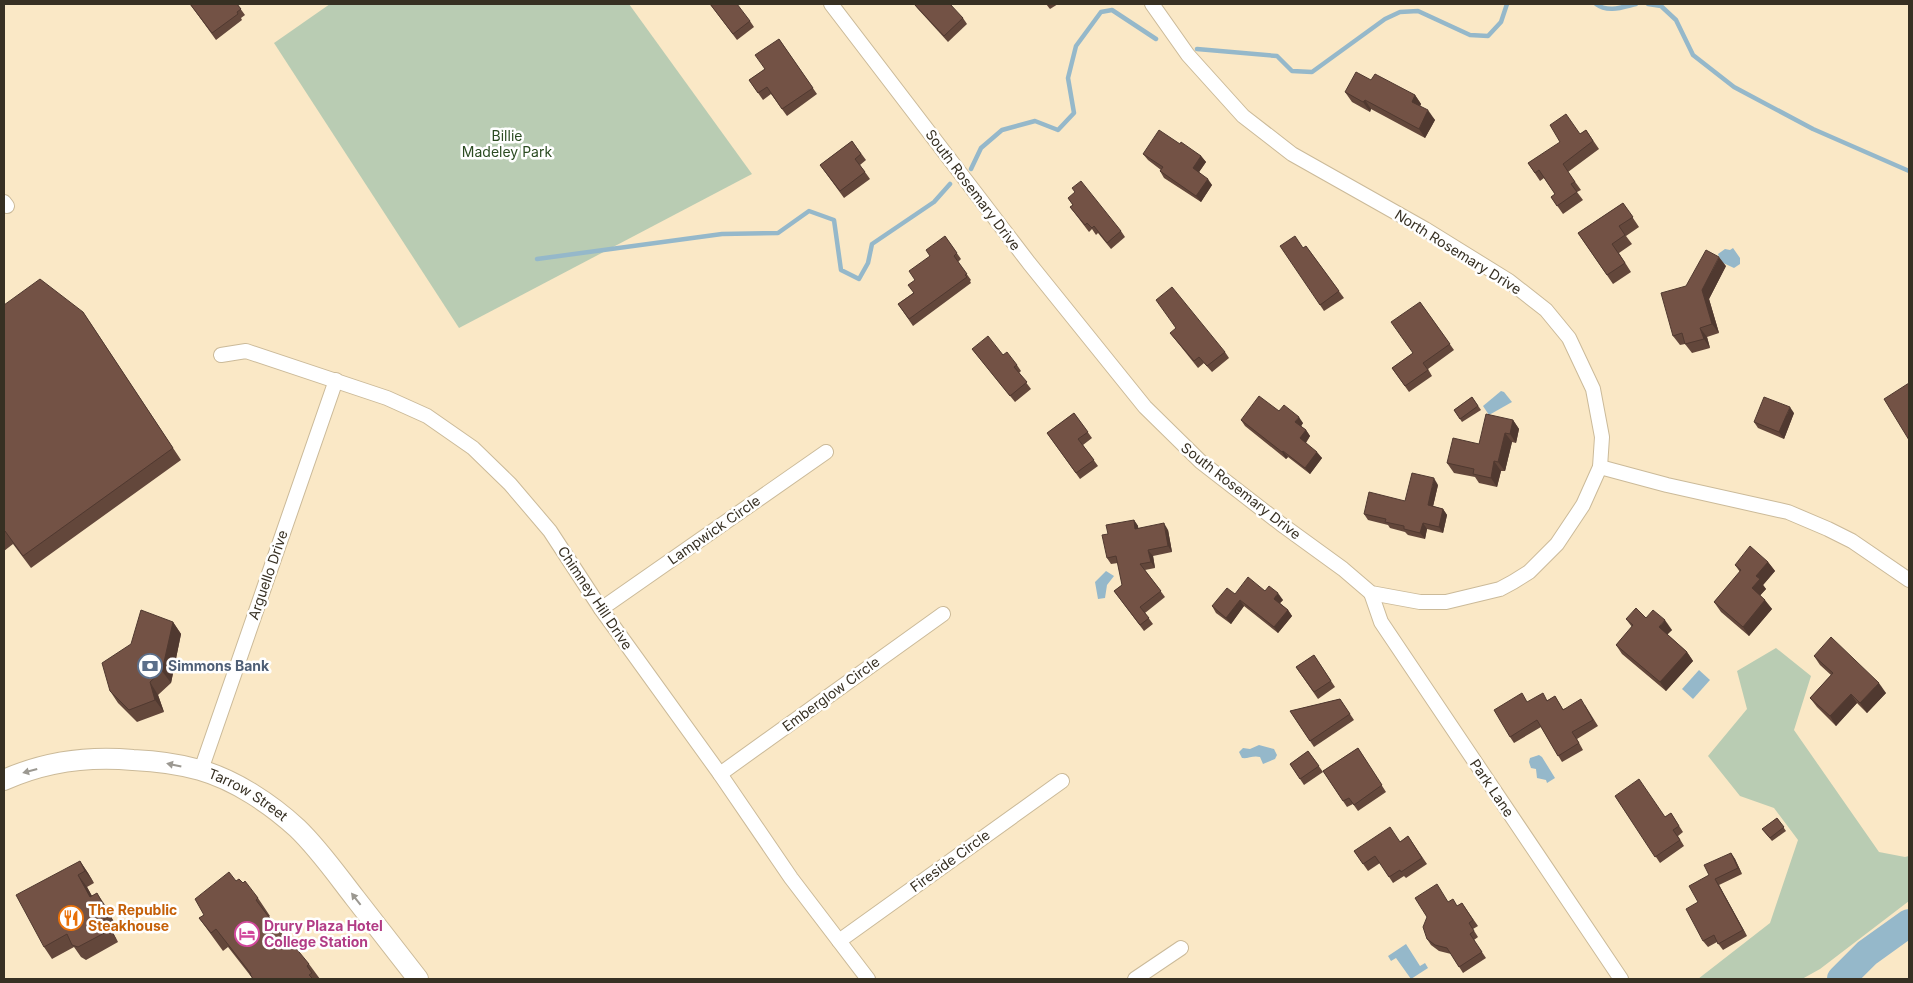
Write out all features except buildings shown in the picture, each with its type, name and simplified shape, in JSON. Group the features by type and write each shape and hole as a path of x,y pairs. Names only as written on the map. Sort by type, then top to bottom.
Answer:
{"main road":[{"name":"Tarrow Street","path":"4,780 17,774 58,763 104,758 160,762 201,770 227,781 273,808 298,828 322,855 418,979"}],"street":[{"name":"South Rosemary Drive","path":"831,4 1029,263 1145,407 1201,462 1343,569 1370,593"},
{"name":"North Rosemary Drive","path":"1152,4 1194,62 1243,116 1264,133 1292,154 1425,230 1509,281 1546,310 1568,338 1593,388 1602,437 1600,467"},
{"name":"Chimney Hill Drive","path":"221,355 246,351 387,398 428,416 472,448 510,484 550,531 601,609 720,774 791,878 868,979"},
{"name":"Arguello Drive","path":"201,770 336,380"},
{"name":"Lampwick Circle","path":"601,609 826,452"},
{"path":"1370,593 1420,602 1446,602 1500,589 1513,582 1529,572 1557,544 1583,505 1600,467 1667,485 1788,512 1852,541 1909,580"},
{"name":"Park Lane","path":"1370,593 1381,622 1621,979"},
{"name":"Emberglow Circle","path":"720,774 943,614"},
{"name":"Fireside Circle","path":"839,941 1062,781"},
{"path":"1135,979 1181,948"}],"green space":[{"name":"Billie Madeley Park","path":"330,4 629,4 752,174 459,328 274,43"},
{"path":"1776,648 1811,676 1794,730 1879,852 1905,857 1909,856 1909,901 1820,969 1802,979 1698,979 1770,923 1798,840 1774,808 1740,796 1708,756 1747,709 1737,671"}],"water":[{"path":"1733,248 1740,258 1740,264 1734,268 1721,262 1718,254 1725,249 1730,250"},
{"path":"1501,391 1512,402 1489,415 1483,406"},
{"path":"1106,571 1114,576 1107,585 1105,598 1098,599 1095,582"},
{"path":"1699,670 1710,680 1693,699 1682,689"},
{"path":"1259,745 1274,749 1277,755 1275,759 1263,764 1260,757 1242,758 1239,752 1243,748 1250,749"},
{"path":"1539,755 1555,778 1547,783 1546,780 1537,778 1536,769 1531,768 1529,762 1530,758"},
{"path":"1406,944 1420,966 1425,963 1428,968 1411,979 1396,958 1391,961 1388,956"}],"waterway":[{"path":"1197,49 1277,56 1292,71 1312,72 1385,19 1400,12 1418,11 1470,35 1488,36 1501,22 1507,4"},
{"path":"1596,4 1611,9 1636,4"},
{"path":"1648,4 1661,6 1676,20 1693,55 1734,87 1813,129 1909,171"},
{"path":"971,169 981,148 1002,130 1035,121 1058,130 1074,113 1068,78 1076,46 1101,12 1112,10 1156,39"},
{"path":"537,259 722,234 778,233 809,211 834,220 841,270 859,279 868,263 872,244 934,202 950,184"},
{"path":"1841,979 1867,953 1909,923"}],"place":[{"name":"Simmons Bank","path":"150,666"},
{"name":"The Republic Steakhouse","path":"71,918"},
{"name":"Drury Plaza Hotel College Station","path":"247,934"}]}
